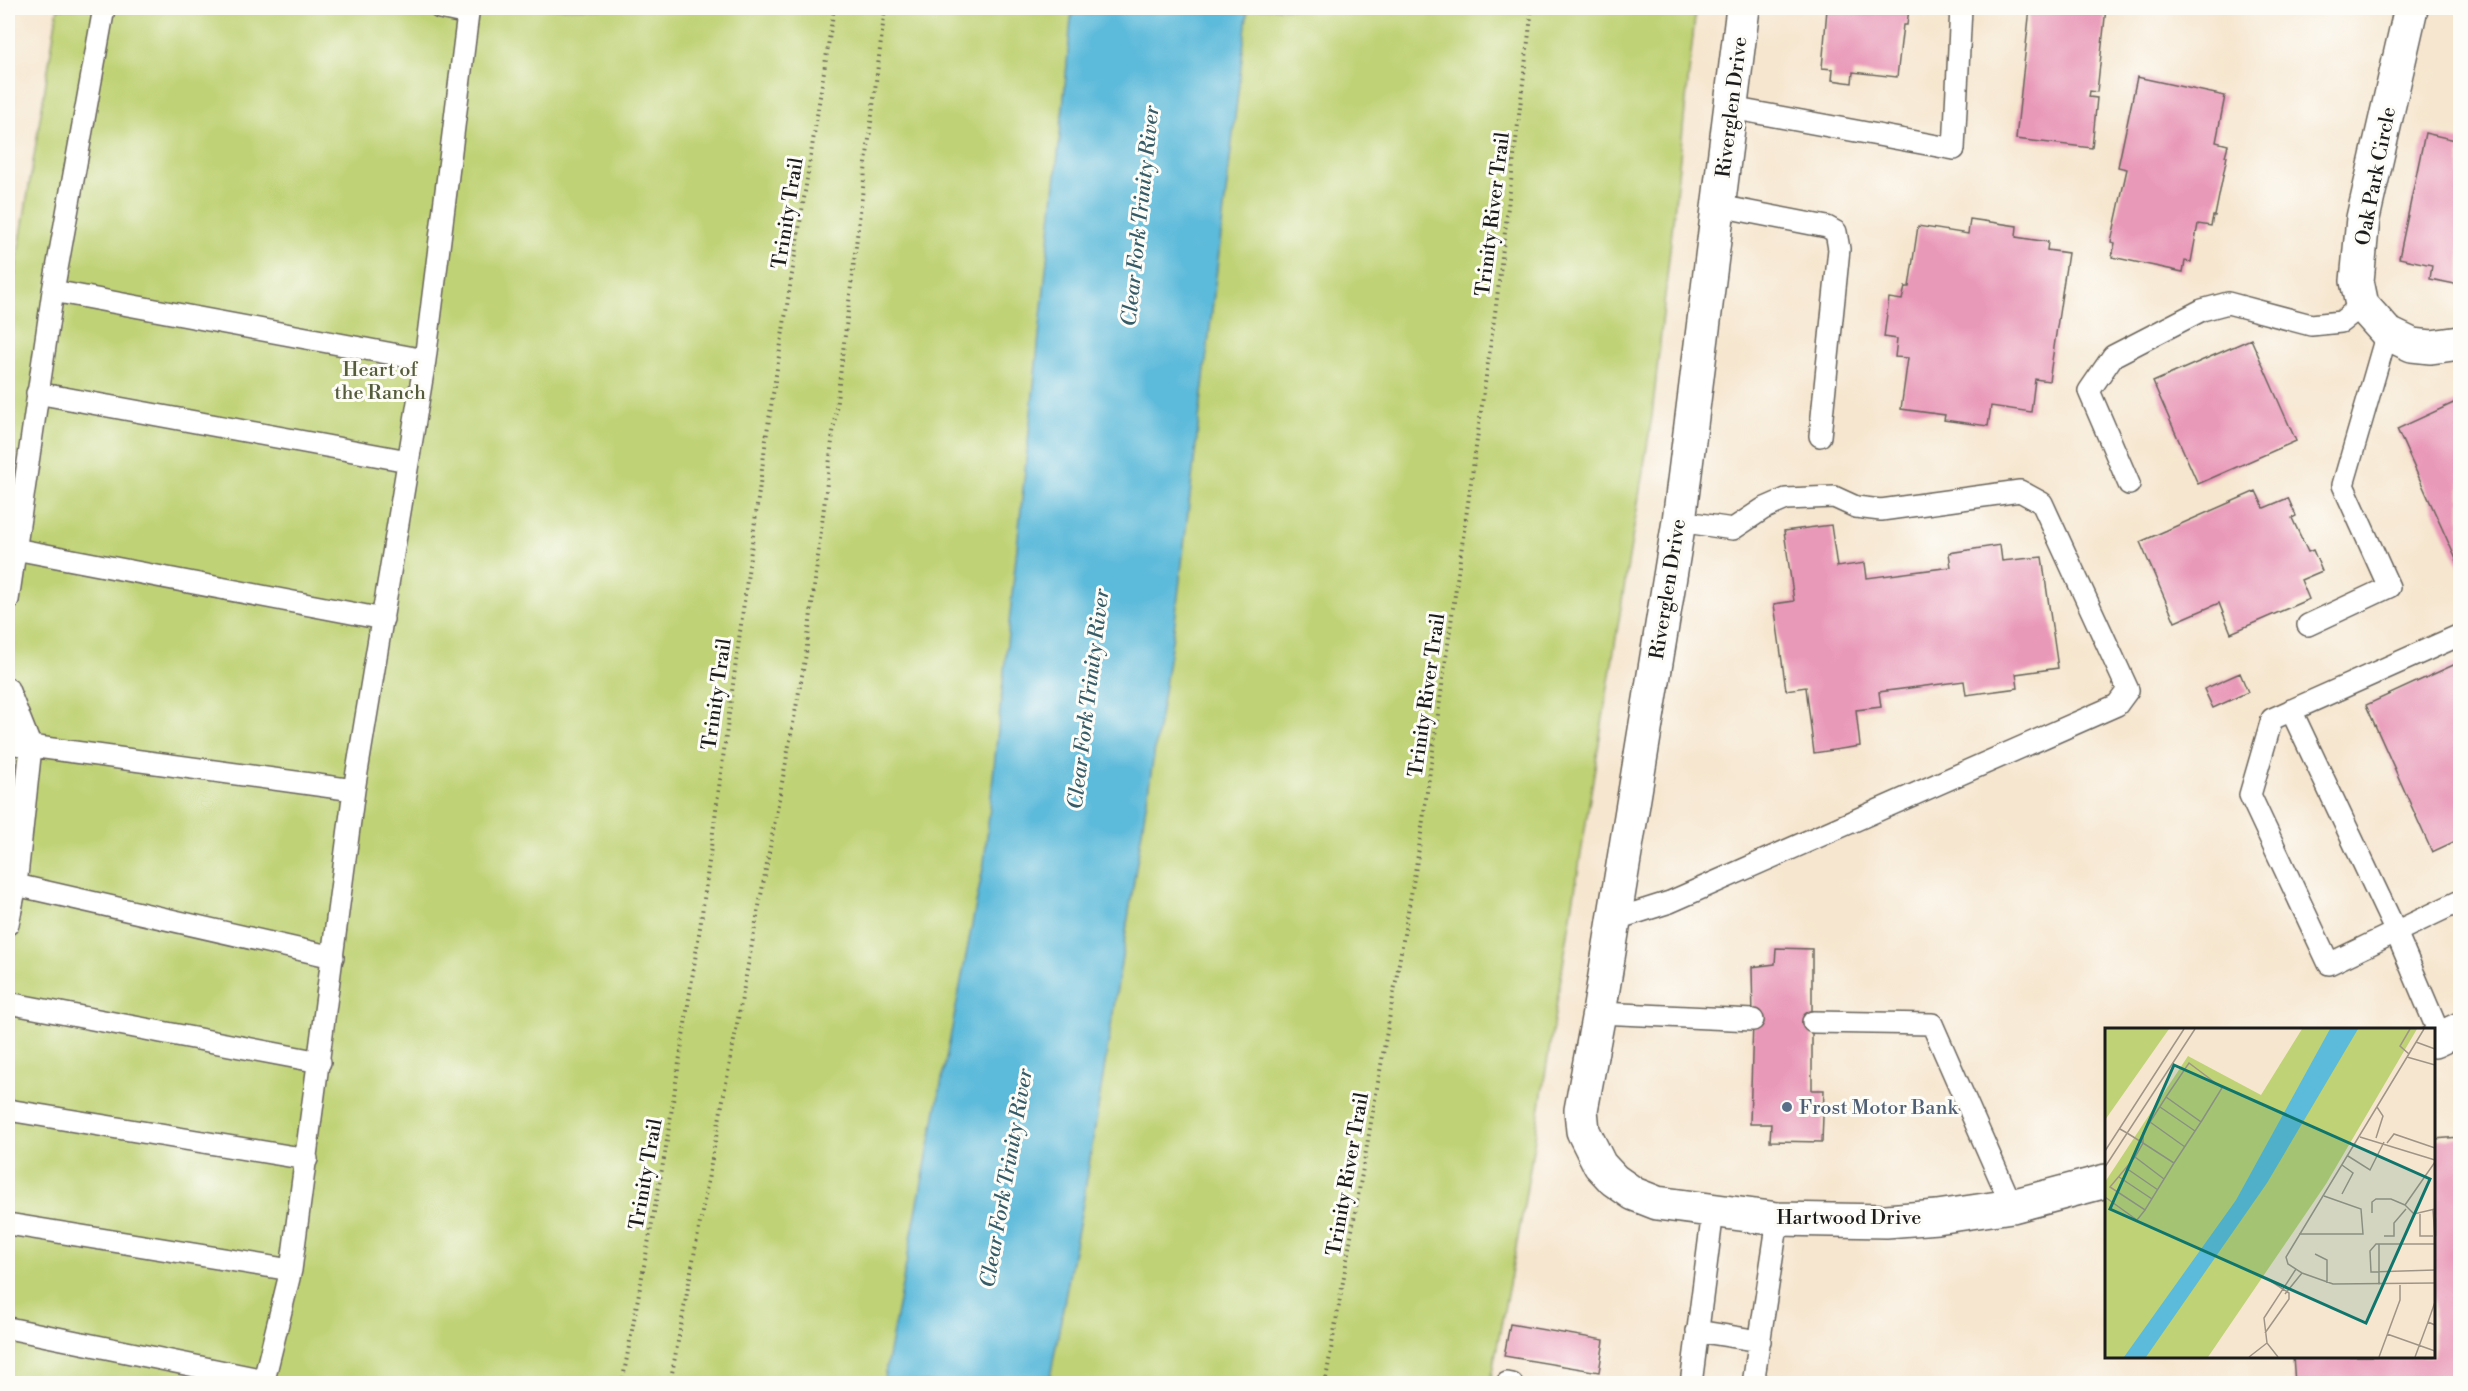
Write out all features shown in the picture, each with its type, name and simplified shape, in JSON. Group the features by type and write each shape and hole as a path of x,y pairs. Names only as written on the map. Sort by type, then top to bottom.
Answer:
{"street":[{"name":"Riverglen Drive","path":"1600,1165 1583,1131 1581,1110 1599,1014 1679,520 1743,8"},
{"name":"Oak Park Circle","path":"2362,305 2357,281 2363,218 2411,8"},
{"path":"2362,305 2387,333 2412,345 2431,347 2460,343"},
{"name":"Hartwood Drive","path":"1600,1165 1614,1180 1634,1194 1657,1203 1778,1219 1886,1221 1937,1217 2012,1206 2105,1181"}],"lane":[{"path":"8,600 53,291 104,8"},
{"path":"8,1328 264,1380 291,1270 354,790 425,360 468,14 440,8"},
{"path":"1731,108 1954,149 1961,8"},
{"path":"1719,206 1827,227 1836,232 1839,249 1820,436"},
{"path":"53,291 425,360"},
{"path":"2129,484 2089,392 2113,356 2202,310 2228,303 2311,325 2341,322 2362,305"},
{"path":"2308,625 2389,587 2343,484 2387,333"},
{"path":"37,393 408,461"},
{"path":"1614,920 1670,902 2117,705 2128,690 2042,503 2020,491 1881,510 1856,507 1834,497 1786,500 1763,508 1733,529 1679,520"},
{"path":"15,549 383,619"},
{"path":"2460,635 2272,719 2250,795 2329,964 2460,901"},
{"path":"8,689 31,747 16,885 8,924"},
{"path":"2291,710 2445,1036"},
{"path":"8,742 354,790"},
{"path":"16,885 333,957"},
{"path":"8,1004 320,1062"},
{"path":"1599,1014 1753,1020"},
{"path":"1813,1022 1932,1024 2012,1206"},
{"path":"8,1110 307,1159"},
{"path":"1691,1383 1713,1211"},
{"path":"1753,1383 1778,1219"},
{"path":"8,1224 291,1270"},
{"path":"1697,1330 1760,1341"}],"path":[{"name":"Trinity Trail","path":"622,1383 665,1153 701,921 767,432 834,8"},
{"path":"670,1383 806,654 885,8"},
{"name":"Trinity River Trail","path":"1325,1383 1418,855 1496,306 1532,8"}],"green space":[{"name":"Heart of the Ranch","path":"58,8 1696,8 1652,416 1523,1211 1490,1383 8,1384 8,316"}],"water":[{"name":"Clear Fork Trinity River","path":"1072,8 1248,8 1175,622 1083,1203 1049,1383 883,1383 984,863"}],"building":[{"path":"1909,8 1907,25 1903,25 1897,77 1853,72 1852,83 1832,80 1833,69 1822,68 1827,9"},
{"path":"2030,8 2106,8 2097,92 2090,91 2089,97 2097,98 2092,148 2016,139"},
{"path":"2137,77 2225,96 2216,142 2228,145 2215,216 2213,216 2211,226 2198,224 2191,262 2185,261 2183,272 2112,257 2115,243 2111,242 2127,169 2118,167"},
{"path":"2425,133 2460,141 2460,285 2430,279 2432,265 2399,258"},
{"path":"1970,219 2017,226 2016,237 2048,242 2047,250 2068,253 2049,381 2035,379 2031,412 1991,406 1988,426 1944,420 1945,415 1901,409 1908,358 1895,357 1897,339 1884,337 1889,298 1902,300 1905,287 1909,287 1918,226 1968,234"},
{"path":"2251,339 2296,441 2198,484 2153,382"},
{"path":"2460,400 2460,568 2397,429"},
{"path":"2256,491 2264,508 2288,498 2296,516 2292,518 2308,552 2313,550 2322,571 2301,580 2309,599 2231,633 2219,603 2175,622 2140,542"},
{"path":"1831,525 1837,567 1865,563 1867,578 1951,567 1949,553 2000,545 2002,561 2042,557 2058,668 2016,674 2018,688 1966,695 1964,681 1879,692 1881,707 1856,710 1860,746 1814,753 1806,687 1786,690 1774,604 1794,601 1784,531"},
{"path":"2460,662 2460,839 2432,852 2366,705"},
{"path":"2240,673 2248,692 2213,708 2204,689"},
{"path":"1776,948 1812,949 1812,1090 1824,1090 1822,1142 1770,1141 1771,1124 1750,1124 1752,967 1775,964"},
{"path":"2460,1137 2460,1384 2295,1384 2293,1358 2435,1358 2435,1139"},
{"path":"1510,1324 1604,1340 1599,1372 1504,1356"}],"place":[{"name":"Frost Motor Bank","path":"1787,1107"}]}
